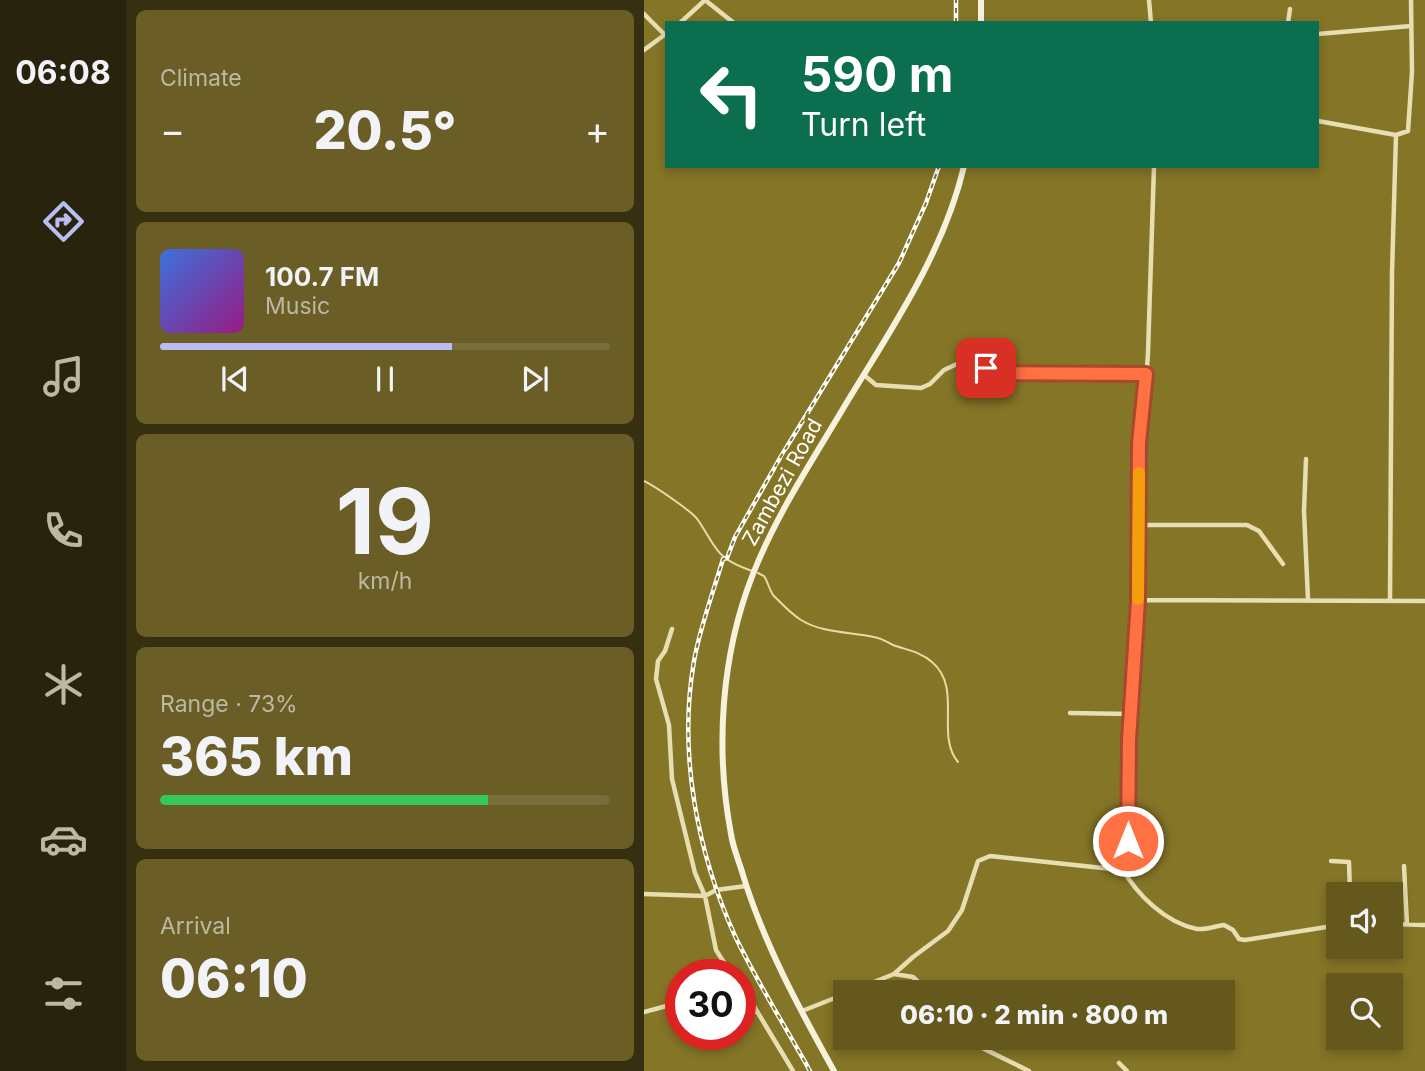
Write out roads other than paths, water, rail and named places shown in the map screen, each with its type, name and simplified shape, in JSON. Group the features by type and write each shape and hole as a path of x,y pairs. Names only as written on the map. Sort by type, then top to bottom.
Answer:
{"main road":[{"path":"981,0 981,21"},
{"name":"Zambezi Road","path":"834,1071 764,933 731,836 723,774 725,693 733,636 753,573 772,530 921,276 945,226 963,168"}],"street":[{"path":"682,21 705,0 731,21"},
{"path":"1149,0 1151,21"},
{"path":"1319,121 1396,135 1405,133 1409,128 1411,0"},
{"path":"1288,21 1290,9"},
{"path":"644,14 665,34 644,50"},
{"path":"1319,34 1411,26"},
{"path":"1390,601 1392,273 1396,135"},
{"path":"1122,868 1128,841 1130,714 1138,600 1139,443 1146,374 1154,168"},
{"path":"864,375 876,385 921,388 930,384 944,370 978,357 985,360 989,373 1146,374"},
{"path":"1306,459 1304,511 1308,600"},
{"path":"1139,525 1247,524 1259,531 1283,564"},
{"path":"1138,600 1425,601"},
{"path":"672,629 665,651 658,661 656,682 669,725 674,789 695,873 705,897 716,950 722,959"},
{"path":"1070,713 1130,714"},
{"path":"879,980 894,974 948,931 962,910 978,860 990,856 1122,868"},
{"path":"1331,861 1349,862 1350,882"},
{"path":"1404,866 1406,925"},
{"path":"1122,868 1129,880 1161,912 1196,929 1224,925 1233,930 1239,939 1245,940 1326,928"},
{"path":"644,894 705,897 716,890 746,886"},
{"path":"1403,925 1425,926"},
{"path":"894,974 916,980"},
{"path":"802,1012 833,999"},
{"path":"644,1012 665,1006"},
{"path":"757,1011 793,1071"},
{"path":"986,1050 1029,1071"},
{"path":"1119,1063 1127,1071"}],"waterway":[{"path":"644,481 694,516 724,557 752,571"},
{"path":"758,573 764,576 773,595 797,618 827,630 879,638 932,662 946,685 949,739 958,762"}],"railway":[{"path":"956,0 956,21"},
{"path":"810,1071 735,936 710,871 694,802 690,766 688,731 694,661 723,559 727,558 735,537 780,458 899,263 938,168"}]}
